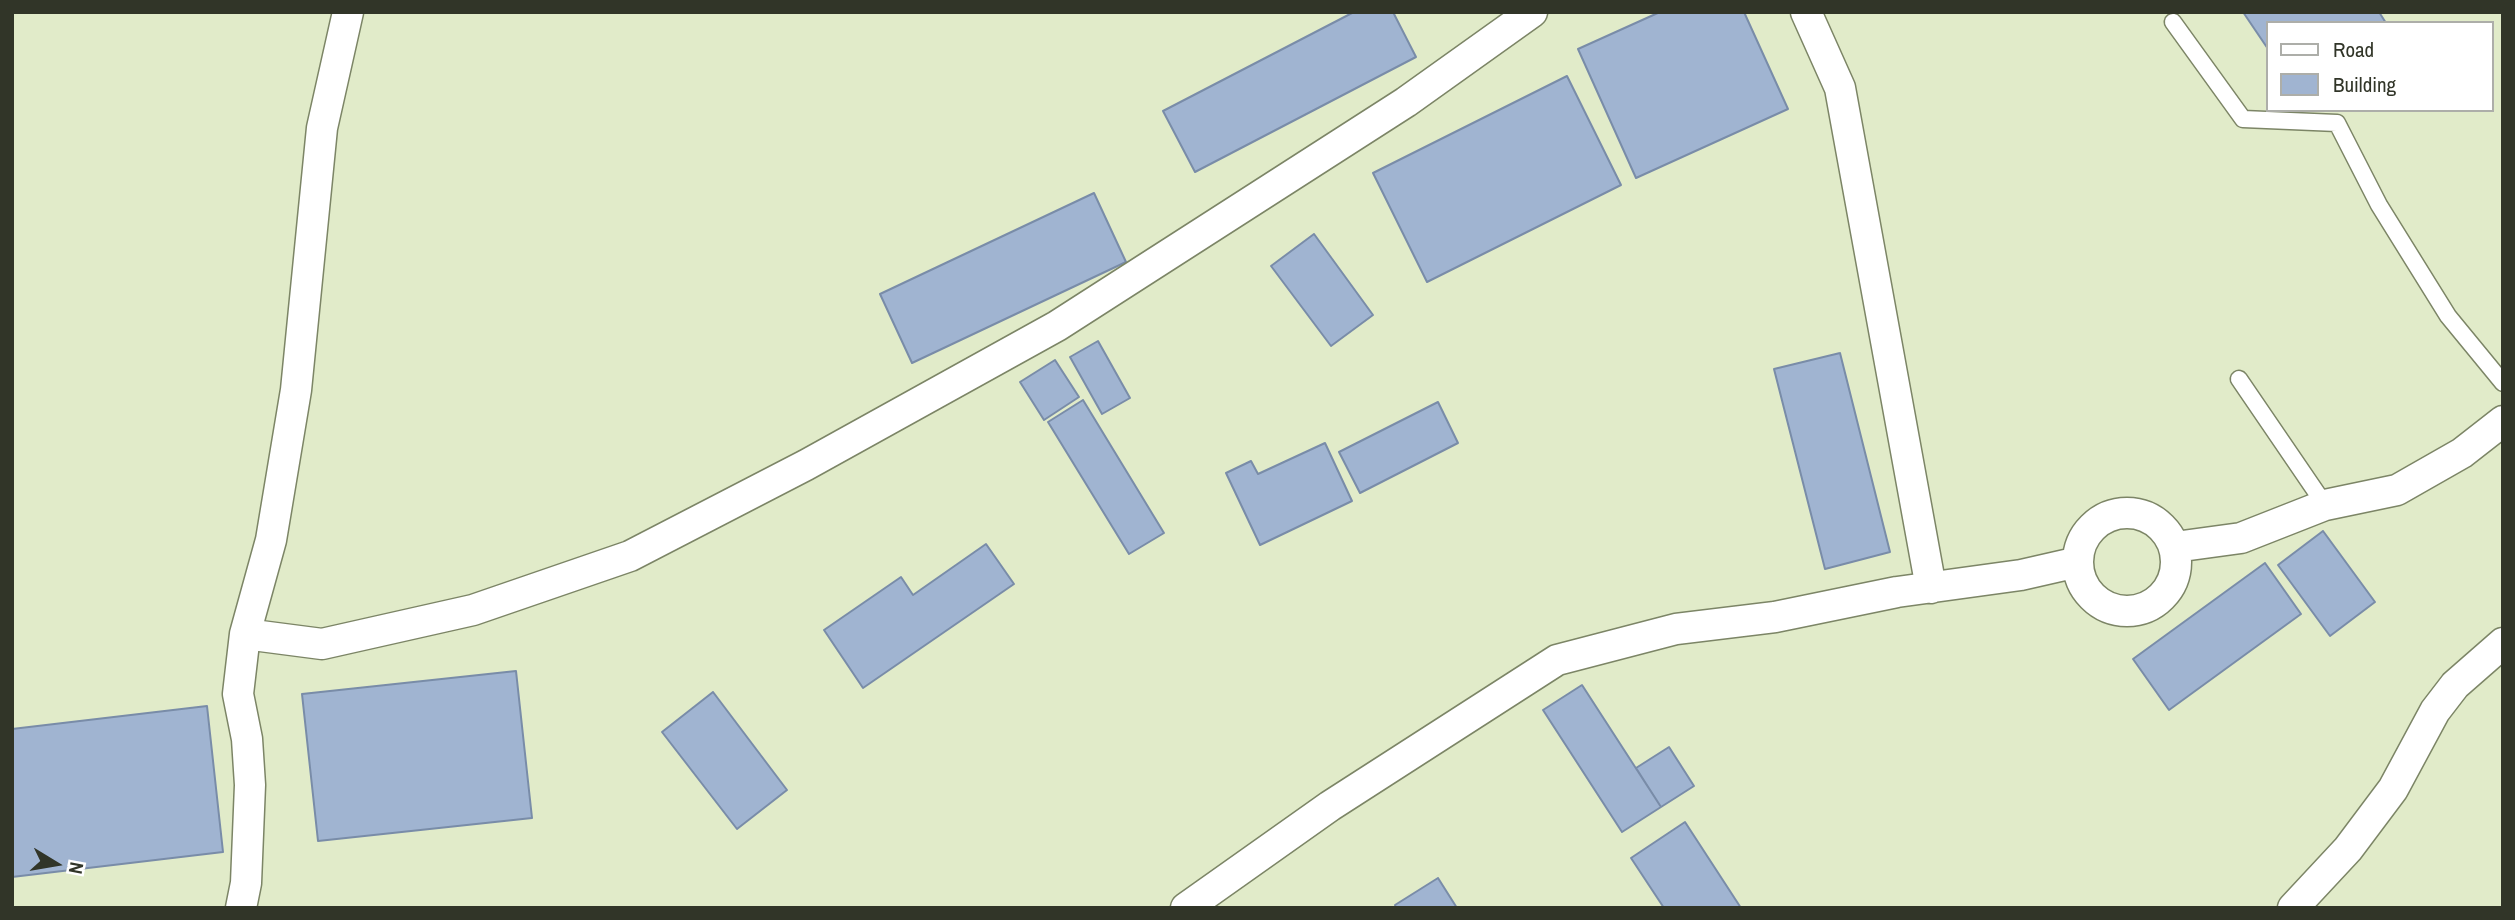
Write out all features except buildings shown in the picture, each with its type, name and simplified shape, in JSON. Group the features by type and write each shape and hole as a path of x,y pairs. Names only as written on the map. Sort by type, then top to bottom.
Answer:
{"street":[{"path":"241,908 246,883 250,785 247,739 238,694 245,634 271,540 296,390 323,128 348,12"},
{"path":"245,634 321,644 474,610 630,556 806,465 1057,326 1406,102 1532,12"},
{"path":"1806,12 1840,88 1931,588"},
{"path":"2175,547 2241,538 2325,505 2397,490 2462,453 2503,421"},
{"path":"2112,514 2143,514 2157,522 2168,533 2175,547 2177,564 2173,581 2164,595 2151,606 2135,611 2118,611 2089,594 2080,579 2080,546 2087,532 2098,521 2112,514"},
{"path":"1186,908 1330,806 1557,660 1676,629 1775,617 1897,592 2021,575 2078,562"},
{"path":"2293,908 2348,849 2393,789 2435,711 2455,685 2503,643"}],"lane":[{"path":"2173,22 2243,119 2337,122 2379,205 2448,316 2503,383"},
{"path":"2239,379 2325,505"}]}
